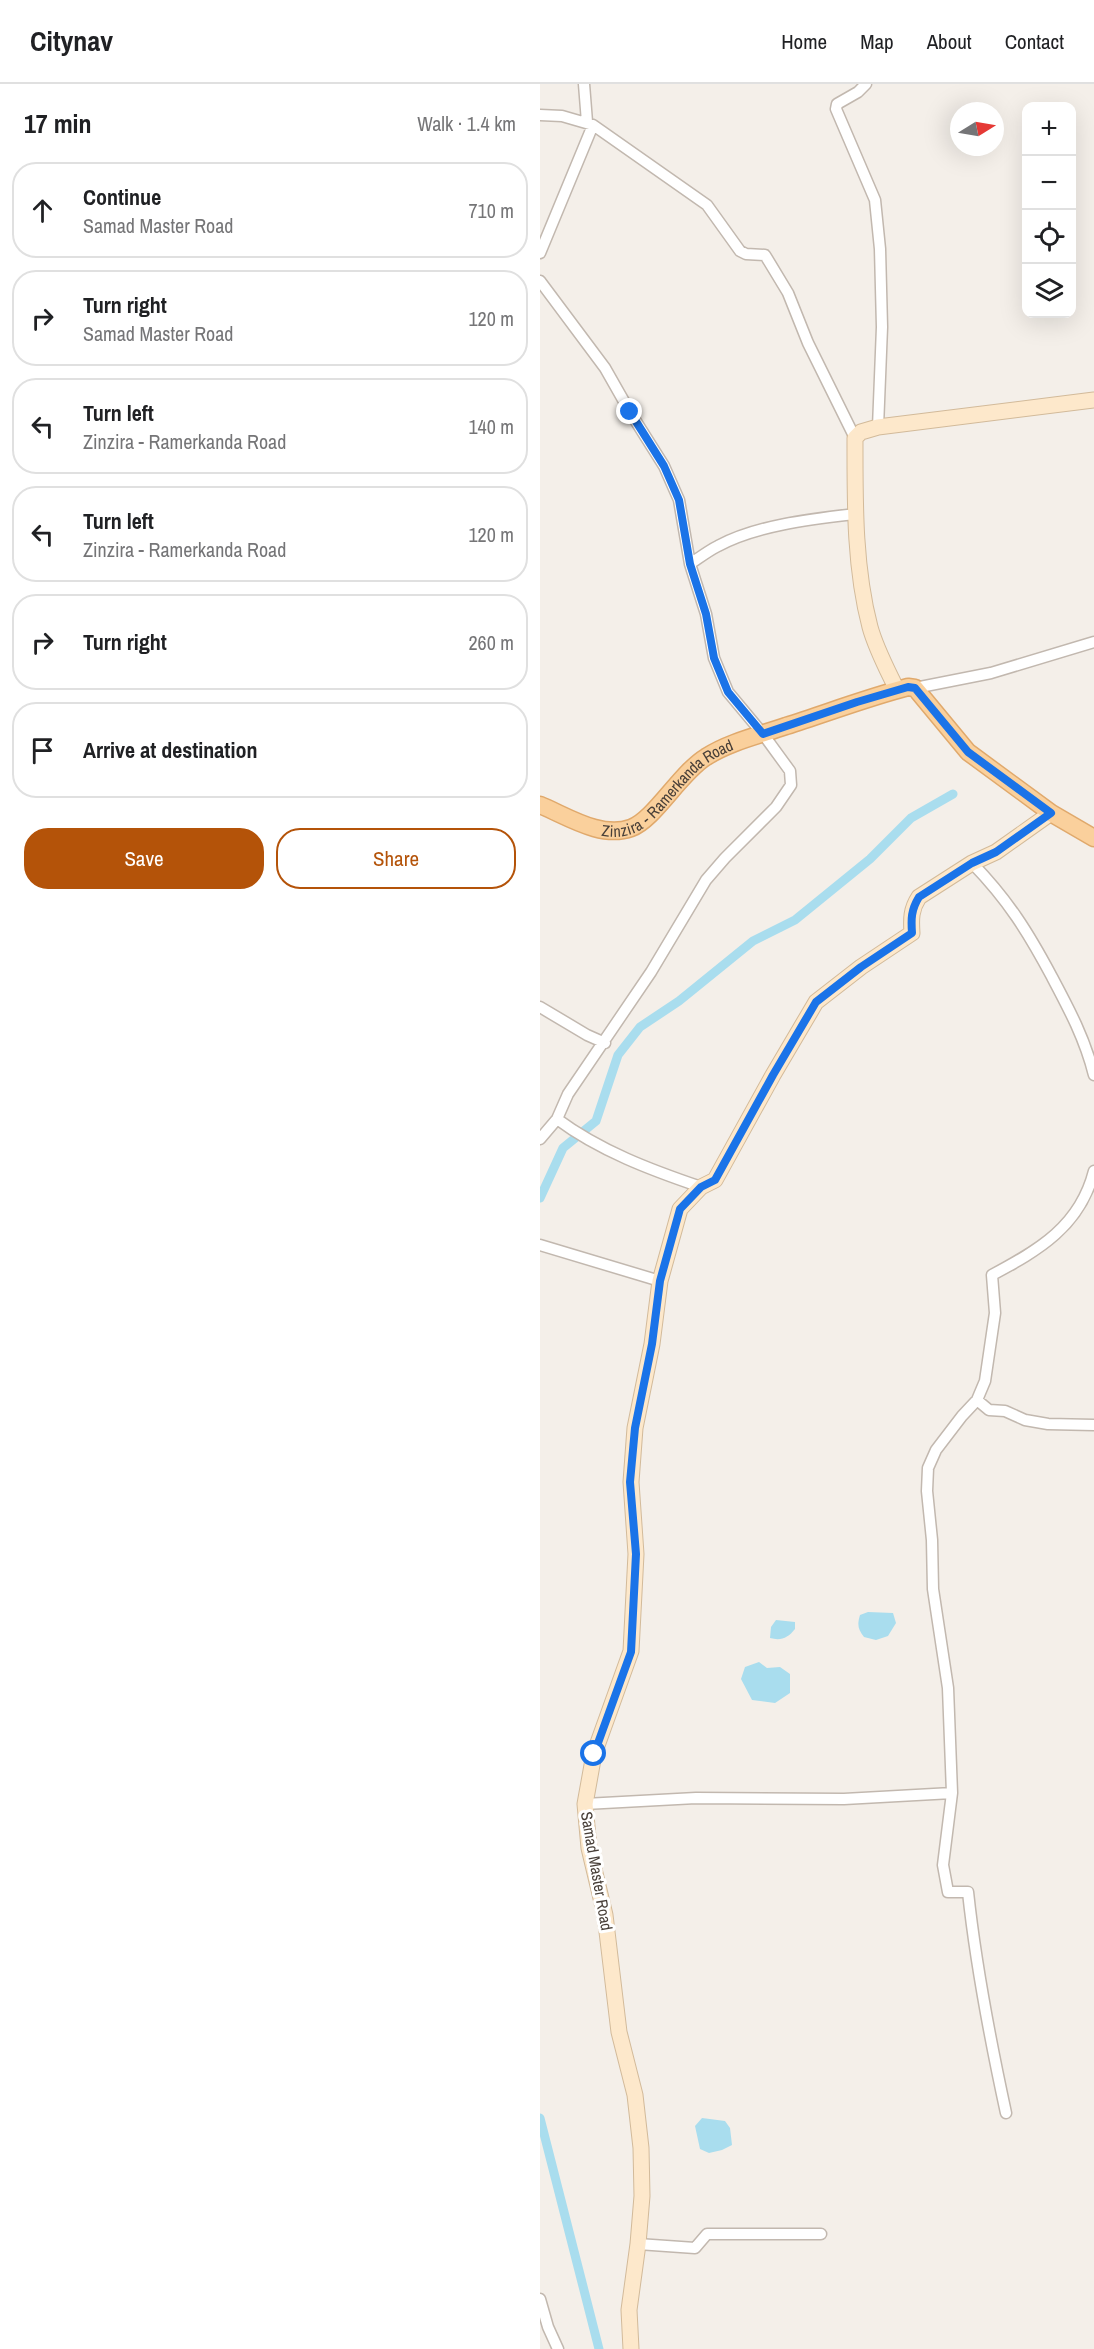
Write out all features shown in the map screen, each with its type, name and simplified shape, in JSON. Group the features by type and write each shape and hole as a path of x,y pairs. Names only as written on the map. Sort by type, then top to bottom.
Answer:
{"main road":[{"name":"Zinzira - Ramerkanda Road","path":"540,805 591,827 616,831 632,828 644,821 692,766 707,756 763,734 897,690 915,688"},
{"path":"915,688 968,752 1051,813 1094,837"}],"street":[{"path":"540,253 590,124 584,84"},
{"path":"866,84 858,92 837,104 836,109 875,200 880,249 882,327 878,427"},
{"path":"540,115 562,116 590,124 707,205 740,251 746,254 765,255 788,293 808,343 855,438 855,514 863,597 870,628 880,656 897,690"},
{"path":"540,281 605,368 664,466 679,500 690,564 706,614 714,658 728,692 790,771 791,784 776,807 706,880 651,972 605,1043 568,1094 557,1119 540,1139"},
{"path":"855,438 861,432 878,427 1094,400"},
{"path":"690,564 717,546 745,535 811,520 855,514"},
{"path":"915,688 991,673 1094,642"},
{"name":"Samad Master Road","path":"631,2349 629,2310 642,2196 640,2148 635,2095 619,2032 605,1915 590,1848 585,1804 594,1754 631,1652 636,1554 630,1482 635,1428 652,1344 660,1281 680,1209 701,1187 715,1180 816,1002 861,967 912,933 911,917 919,897 972,863 996,852 1051,813"},
{"path":"972,863 994,886 1024,926 1075,1020 1088,1052 1094,1075"},
{"path":"540,1007 605,1043"},
{"path":"557,1119 588,1139 658,1173 701,1187"},
{"path":"1006,2113 986,2021 974,1951 968,1892 948,1892 943,1865 952,1793 948,1689 933,1589 932,1540 927,1491 928,1468 936,1450 977,1400 985,1381 996,1312 992,1275 1031,1254 1055,1237 1074,1214 1094,1171"},
{"path":"540,1245 660,1281"},
{"path":"977,1400 989,1410 1005,1411 1025,1420 1048,1424 1094,1425"},
{"path":"585,1804 696,1798 844,1799 952,1793"},
{"path":"638,2244 695,2248 707,2234 821,2234"},
{"path":"540,2299 548,2327 558,2349"}],"water":[{"path":"868,1612 893,1613 896,1623 888,1636 876,1640 864,1637 859,1629 860,1615"},
{"path":"776,1620 795,1622 795,1629 784,1638 770,1638 771,1627"},
{"path":"759,1662 767,1668 780,1667 790,1674 790,1693 775,1703 752,1700 741,1679 745,1667"},
{"path":"702,2118 725,2121 730,2128 732,2145 709,2153 700,2149 695,2126"}],"waterway":[{"path":"540,1198 563,1148 596,1121 618,1055 640,1027 679,1001 753,941 795,920 870,859 911,818 953,794"},
{"path":"540,2118 599,2349"}],"route":[{"path":"594,1754 631,1652 636,1554 630,1482 635,1428 652,1344 660,1281 680,1209 691,1195 715,1180 816,1002 861,967 912,933 911,917 919,897 972,863 996,852 1051,813 968,752 915,688 908,687 857,702 763,734 728,692 714,658 706,614 690,564 679,500 664,466 630,412"}]}
